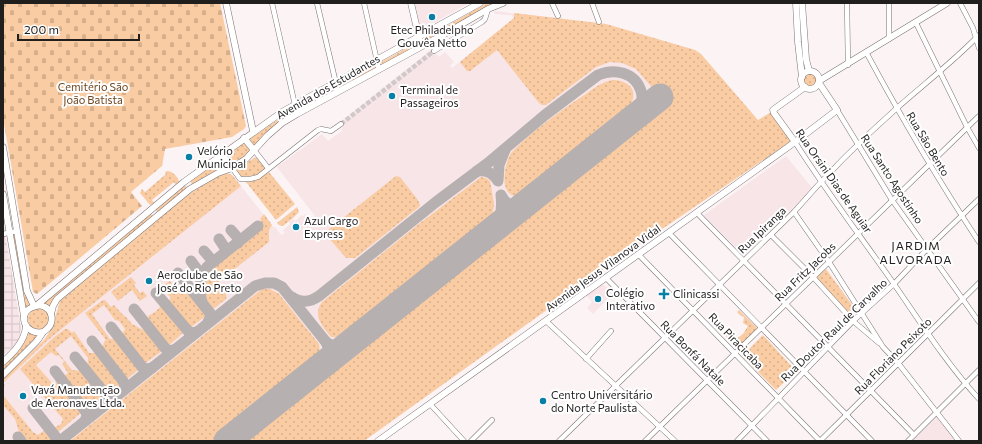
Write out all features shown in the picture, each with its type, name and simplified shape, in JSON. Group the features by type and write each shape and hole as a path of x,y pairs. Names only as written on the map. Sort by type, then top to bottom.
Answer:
{"main road":[{"path":"226,3 254,131"},
{"path":"411,3 418,36 422,46"},
{"name":"Avenida dos Estudantes","path":"35,306 184,182 254,131 295,104 480,3"},
{"name":"Avenida dos Estudantes","path":"51,314 57,299 157,216 190,189 218,173 232,168 246,159 282,123 488,9 504,3"},
{"path":"796,3 798,42 802,76 801,81 805,88 811,89 815,88 819,82 848,65 866,52 889,40 947,3"},
{"path":"802,3 806,59 809,71"},
{"path":"802,76 809,71"},
{"path":"809,71 815,73 819,78 819,82"},
{"name":"Rua Santo Agostinho","path":"819,82 837,110"},
{"name":"Rua Orsini Dias de Aguiar","path":"795,142 773,110 805,88"},
{"name":"Avenida Jesus Vilanova Vidal","path":"380,441 795,142 837,110"},
{"path":"244,138 254,150"},
{"path":"3,147 4,161 27,291 35,306"},
{"path":"223,155 232,168"},
{"path":"184,182 190,189"},
{"path":"3,194 6,233 26,327 23,339 19,346 3,362"},
{"path":"151,209 157,216"},
{"path":"3,375 51,325 51,314 45,307 35,306 28,310 24,316"},
{"path":"26,327 34,332 43,332"}],"street":[{"path":"272,3 297,114"},
{"path":"317,3 338,92"},
{"path":"364,3 379,70"},
{"path":"552,3 558,16"},
{"path":"592,3 600,22"},
{"path":"847,3 848,65"},
{"path":"889,3 889,40"},
{"path":"960,3 977,36 979,48"},
{"path":"434,51 482,22 486,17 488,9"},
{"path":"916,23 967,128 979,148"},
{"name":"Rua Ipiranga","path":"559,441 771,235 794,212 820,182 858,145 977,36"},
{"name":"Rua São Bento","path":"866,52 930,165 979,242"},
{"name":"Rua Santo Agostinho","path":"837,110 892,200 926,250 979,322"},
{"name":"Rua Fritz Jacobs","path":"645,441 979,116"},
{"path":"232,168 240,179 258,177 318,130 321,129 331,131 341,124"},
{"name":"Rua Orsini Dias de Aguiar","path":"795,142 820,182 928,333 965,384 979,399"},
{"path":"254,150 268,168"},
{"name":"Rua Doutor Raul de Carvalho","path":"737,441 853,321 894,284 926,250 979,199"},
{"path":"794,212 829,262 883,347"},
{"path":"696,213 914,435"},
{"path":"6,233 17,231"},
{"path":"669,233 872,441"},
{"path":"771,235 853,321 883,347 898,363 959,441"},
{"name":"Rua Piracicaba","path":"638,255 820,441"},
{"name":"Rua Bonfá Natale","path":"606,278 767,441"},
{"name":"Rua Floriano Peixoto","path":"820,441 979,284"},
{"path":"546,321 675,441"},
{"path":"586,359 611,331"},
{"path":"908,441 979,370"},
{"path":"430,404 464,441"},
{"path":"471,441 492,420"}],"shaded area":[{"name":"Etec Philadelpho Gouvêa Netto","path":"415,3 469,3 421,30"},
{"path":"494,11 606,24 695,50 701,54 700,204 694,206 608,266 364,441 3,441 3,379 44,340 52,328 60,301 227,173 232,175 272,226 276,228 281,235 285,233 283,230 293,219 295,221 302,215 303,216 306,214 311,220 315,216 277,167 322,134 328,141 342,131 341,129 343,127 340,123 432,49 439,57 445,52 454,62 450,66 452,68 514,18 511,15 495,14"},
{"path":"786,156 813,189 744,256 704,215"},
{"path":"3,220 21,328 18,341 3,356"},
{"name":"Colégio Interativo","path":"602,284 608,288 607,289 612,294 593,314 587,308 592,302 586,295"},
{"path":"937,417 956,441 912,441"}],"green space":[{"name":"Cemitério São João Batista","path":"3,3 220,3 246,126 232,137 165,149 162,166 131,192 142,206 37,294 33,292 3,118"},
{"path":"487,3 496,3 424,42 424,39"},
{"path":"514,13 606,24 695,50 701,54 758,120 773,111 795,142 781,148 608,266 364,441 244,441 443,282 519,224 666,105 666,102 658,92 656,92 636,69 622,63 610,62 596,67 546,105 539,103 497,50 470,71 467,71 460,62 514,18"},
{"path":"416,43 418,46 382,65 381,62"},
{"path":"374,65 376,67 375,69 342,87 340,86 340,84"},
{"path":"810,72 817,77 818,80 813,87 810,88 803,83 802,80 807,73"},
{"path":"612,80 624,82 632,88 632,102 628,108 519,196 512,195 508,192 504,180 506,165 511,153 537,129 557,114 598,86"},
{"path":"332,88 334,90 301,110 299,109 299,107"},
{"path":"291,111 294,112 294,114 255,145 249,142 249,139"},
{"path":"244,141 251,150 245,157 232,165 226,155"},
{"path":"256,157 266,168 257,175 241,177 236,169"},
{"path":"223,159 227,167 207,176 193,185 191,183 191,180"},
{"path":"167,171 175,175 179,182 176,185 174,182 152,200 154,203 150,205 140,193 142,189 145,192 166,174 165,172"},
{"path":"269,172 295,204 276,220 246,182 257,180"},
{"path":"227,173 232,175 241,186 48,340 3,383 3,379 44,340 52,328 60,301 184,197 218,176"},
{"path":"396,176 400,177 418,200 420,205 419,207 355,258 346,258 328,237 327,234 329,229"},
{"path":"481,177 490,181 494,203 493,212 487,222 435,261 341,337 331,337 318,317 319,307 322,302 420,223"},
{"path":"185,186 188,189 157,212 157,207"},
{"path":"297,207 299,212 283,226 277,223"},
{"path":"150,214 153,215 152,217 55,299 51,310 43,303"},
{"path":"264,214 272,225 269,230 269,242 218,282 225,292 226,299 212,310 203,293 203,282 208,270 212,265 263,225 260,219"},
{"path":"13,233 15,233 27,298 31,304 25,310 12,236"},
{"path":"826,269 858,313 853,318 815,278"},
{"path":"131,277 136,283 134,285 140,293 143,291 147,296 140,301 132,290 118,301 111,292"},
{"path":"170,281 175,289 187,288 207,312 207,315 190,328 188,328 167,302 171,298 163,289 165,284"},
{"path":"262,289 270,289 279,294 319,344 318,354 317,357 212,441 70,441"},
{"path":"105,300 111,307 114,305 132,324 149,333 162,349 162,351 144,364 121,336 125,329 119,321 115,320 104,305 92,314 110,339 117,339 139,367 138,370 127,379 125,379 102,349 106,340 85,313"},
{"path":"162,305 184,332 168,346 165,346 153,330 148,316"},
{"path":"39,308 47,311 50,319 47,327 39,330 31,327 28,319 31,311"},
{"path":"739,310 757,328 757,330 738,348 719,329 721,327 726,334 733,333 736,339 743,334 748,326 743,323 744,317 737,312"},
{"path":"65,329 68,329 72,333 74,331 89,353 98,353 121,384 110,393 106,392 87,368 88,358 71,336 55,349 72,370 83,371 102,395 102,400 87,408 63,377 68,373 62,364 64,361 58,355 56,356 51,352 36,365 53,384 58,381 61,383 82,412 58,432 54,428 61,424 63,419 20,369 53,338"},
{"path":"29,331 40,335 3,370 3,364 22,345"},
{"path":"763,335 796,371 776,390 742,356"},
{"path":"3,395 33,432 38,435 46,429 52,438 49,441 25,441 20,435 15,419 3,405"}],"taxiway":[{"path":"290,296 301,301 312,300 319,296 436,202 488,163 545,115 598,75 617,72 623,73 634,80 641,91 642,97 636,115"},
{"path":"477,171 489,173 498,181 499,165 505,150"},
{"path":"488,234 500,216 502,207 501,195 503,199 512,206 527,204"},
{"path":"202,302 200,284 207,267 258,226"},
{"path":"231,230 238,238 238,243"},
{"path":"219,239 226,251"},
{"path":"204,251 211,259 211,263"},
{"path":"191,261 202,276"},
{"path":"178,273 210,313 208,322"},
{"path":"60,441 255,286 265,283 274,283 282,287 326,342"},
{"path":"156,293 188,331 192,333 197,332"},
{"path":"134,309 165,348 169,351 174,350"},
{"path":"111,327 143,368 152,368"},
{"path":"92,341 123,381 125,386 123,391"},
{"path":"323,364 329,353 326,342 337,347 348,344"},
{"path":"75,357 106,395 114,398"},
{"path":"55,371 86,412 87,416 85,421"},
{"path":"33,408 55,436 56,441"},
{"path":"18,437 21,441"}],"runway":[{"path":"227,441 660,97"}],"tunnel":[{"path":"341,124 434,51"}],"place":[{"name":"Etec Philadelpho Gouvêa Netto","path":"432,17"},
{"name":"Terminal de Passageiros","path":"392,96"},
{"name":"Velório Municipal","path":"189,157"},
{"name":"Azul Cargo Express","path":"296,227"},
{"name":"Aeroclube de São José do Rio Preto","path":"149,281"},
{"name":"Clinicassi","path":"664,294"},
{"name":"Colégio Interativo","path":"598,299"},
{"name":"Vavá Manutenção de Aeronaves Ltda.","path":"23,396"},
{"name":"Centro Universitário do Norte Paulista","path":"543,401"}],"district":[{"name":"JARDIM ALVORADA","path":"916,253"}]}
